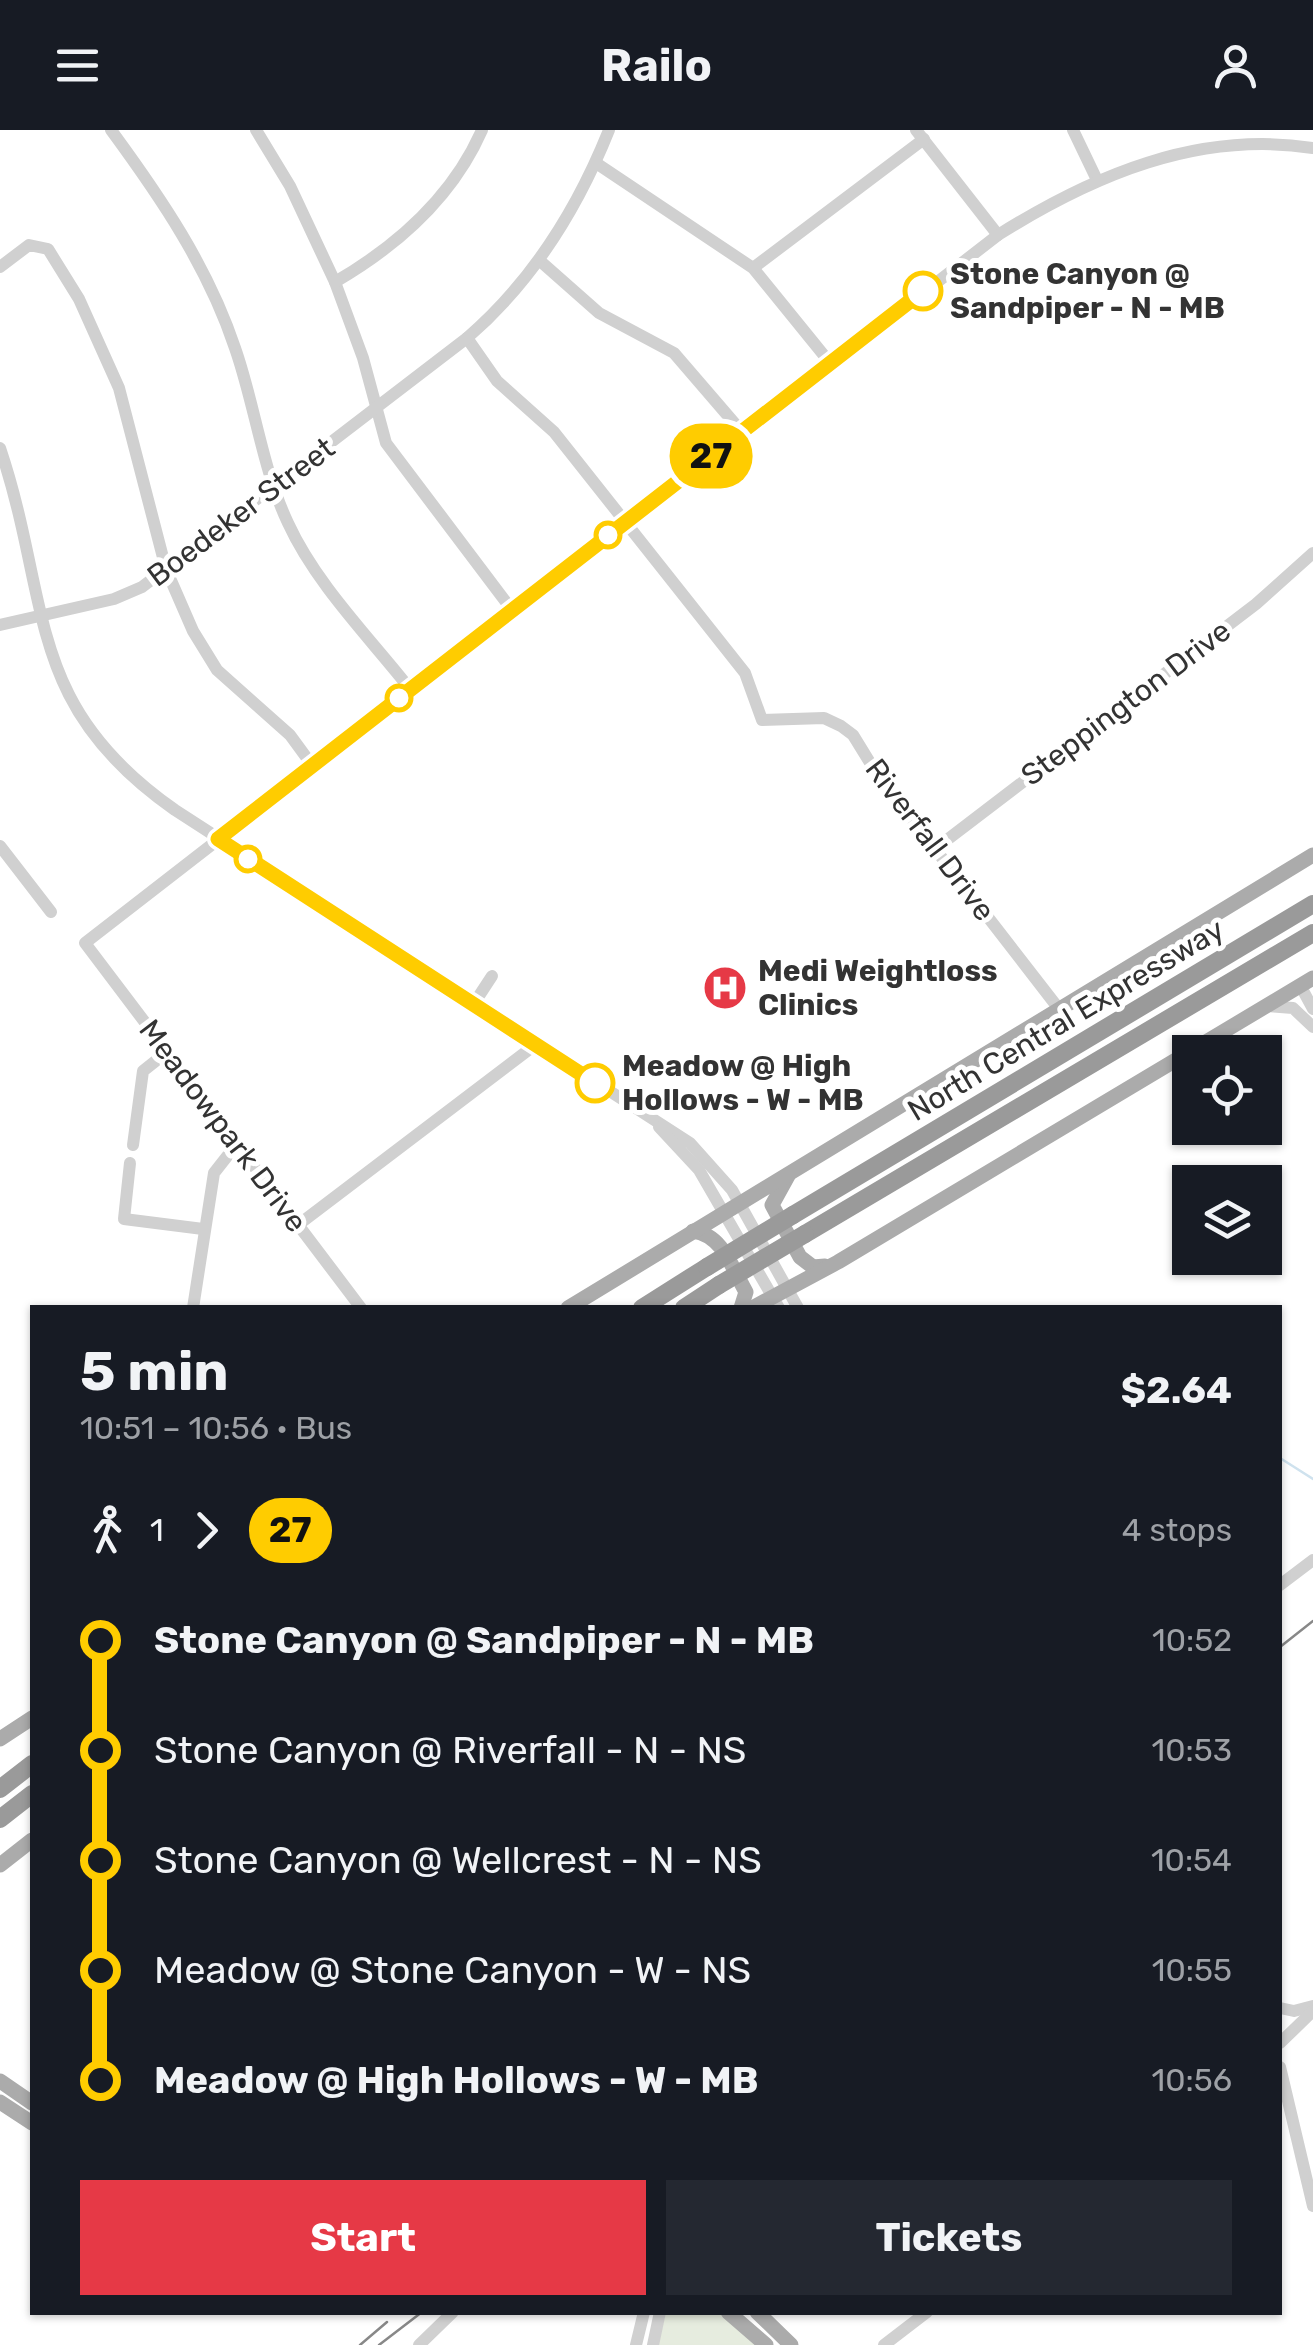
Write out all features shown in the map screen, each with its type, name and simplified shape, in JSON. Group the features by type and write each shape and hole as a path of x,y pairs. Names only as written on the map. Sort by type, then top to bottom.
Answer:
{"highway":[{"name":"North Central Expressway","path":"647,1305 1313,904"},
{"name":"North Central Expressway","path":"689,1305 1313,933"},
{"path":"0,1788 30,1766"},
{"path":"0,1819 30,1796"}],"main road":[{"name":"North Central Expressway","path":"573,1305 1313,854"},
{"path":"776,1302 790,1288 1307,981"},
{"path":"790,1172 772,1205 806,1264 820,1268 838,1262"},
{"path":"693,1231 707,1233 720,1244 746,1292 742,1305"},
{"path":"0,1740 30,1719"},
{"path":"0,1865 30,1842"},
{"path":"0,2082 30,2102"},
{"path":"0,2102 30,2121"},
{"path":"731,2315 766,2345"},
{"path":"761,2315 791,2345"}],"street":[{"path":"110,130 161,198 208,280 234,344 274,487 297,541 410,690"},
{"path":"256,130 290,186 336,282 378,425 394,456 512,610"},
{"path":"336,282 411,228 444,192 482,130"},
{"path":"609,130 596,163 754,268 831,364"},
{"path":"1073,130 1097,180"},
{"path":"754,268 920,135 998,235"},
{"path":"218,839 998,235 1097,180 1162,152 1237,136 1313,148"},
{"name":"Boedeker Street","path":"0,625 128,595 467,338 539,260 561,230 596,163"},
{"path":"0,267 30,245 42,245 78,299 130,422 166,569 204,652 218,670 290,734 312,765"},
{"path":"539,260 599,314 674,353 742,432"},
{"path":"467,338 497,381 549,426 624,522"},
{"path":"0,448 40,616 60,678 87,730 144,789 473,1006 690,1143 740,1202 797,1305"},
{"name":"Riverfall Drive","path":"624,522 744,674 762,720 824,718 853,735 1059,1009"},
{"name":"Steppington Drive","path":"935,849 1256,604 1313,552"},
{"name":"Meadowpark Drive","path":"218,839 86,943 359,1305"},
{"path":"3,857 51,912"},
{"path":"473,1006 492,976"},
{"path":"1307,981 1313,1008"},
{"path":"1266,1006 1293,1008 1313,1027"},
{"path":"298,1225 535,1044"},
{"path":"133,1145 143,1070 167,1052"},
{"path":"659,1126 699,1170 776,1302"},
{"path":"193,1305 214,1174 236,1145"},
{"path":"130,1163 124,1219 203,1230"},
{"path":"1282,1583 1313,1560"},
{"path":"1282,2009 1294,2012 1313,2009"},
{"path":"1282,2042 1313,2009"},
{"path":"1282,2075 1313,2206"},
{"path":"419,2345 450,2315"},
{"path":"654,2345 659,2315"},
{"path":"884,2345 923,2315"}],"shaded area":[{"path":"665,2315 721,2315 757,2345 658,2345"}],"waterway":[{"path":"1282,1459 1313,1479"}],"tram line":[{"path":"1282,1645 1313,1621"},
{"path":"379,2345 418,2315"},
{"path":"360,2345 387,2322"}],"bus line":[{"name":"27","path":"595,1083 218,839 923,291"}],"place":[{"name":"Stone Canyon @ Sandpiper - N - MB","path":"923,291"},
{"name":"Medi Weightloss Clinics","path":"725,988"},
{"name":"Meadow @ High Hollows - W - MB","path":"595,1083"}]}
